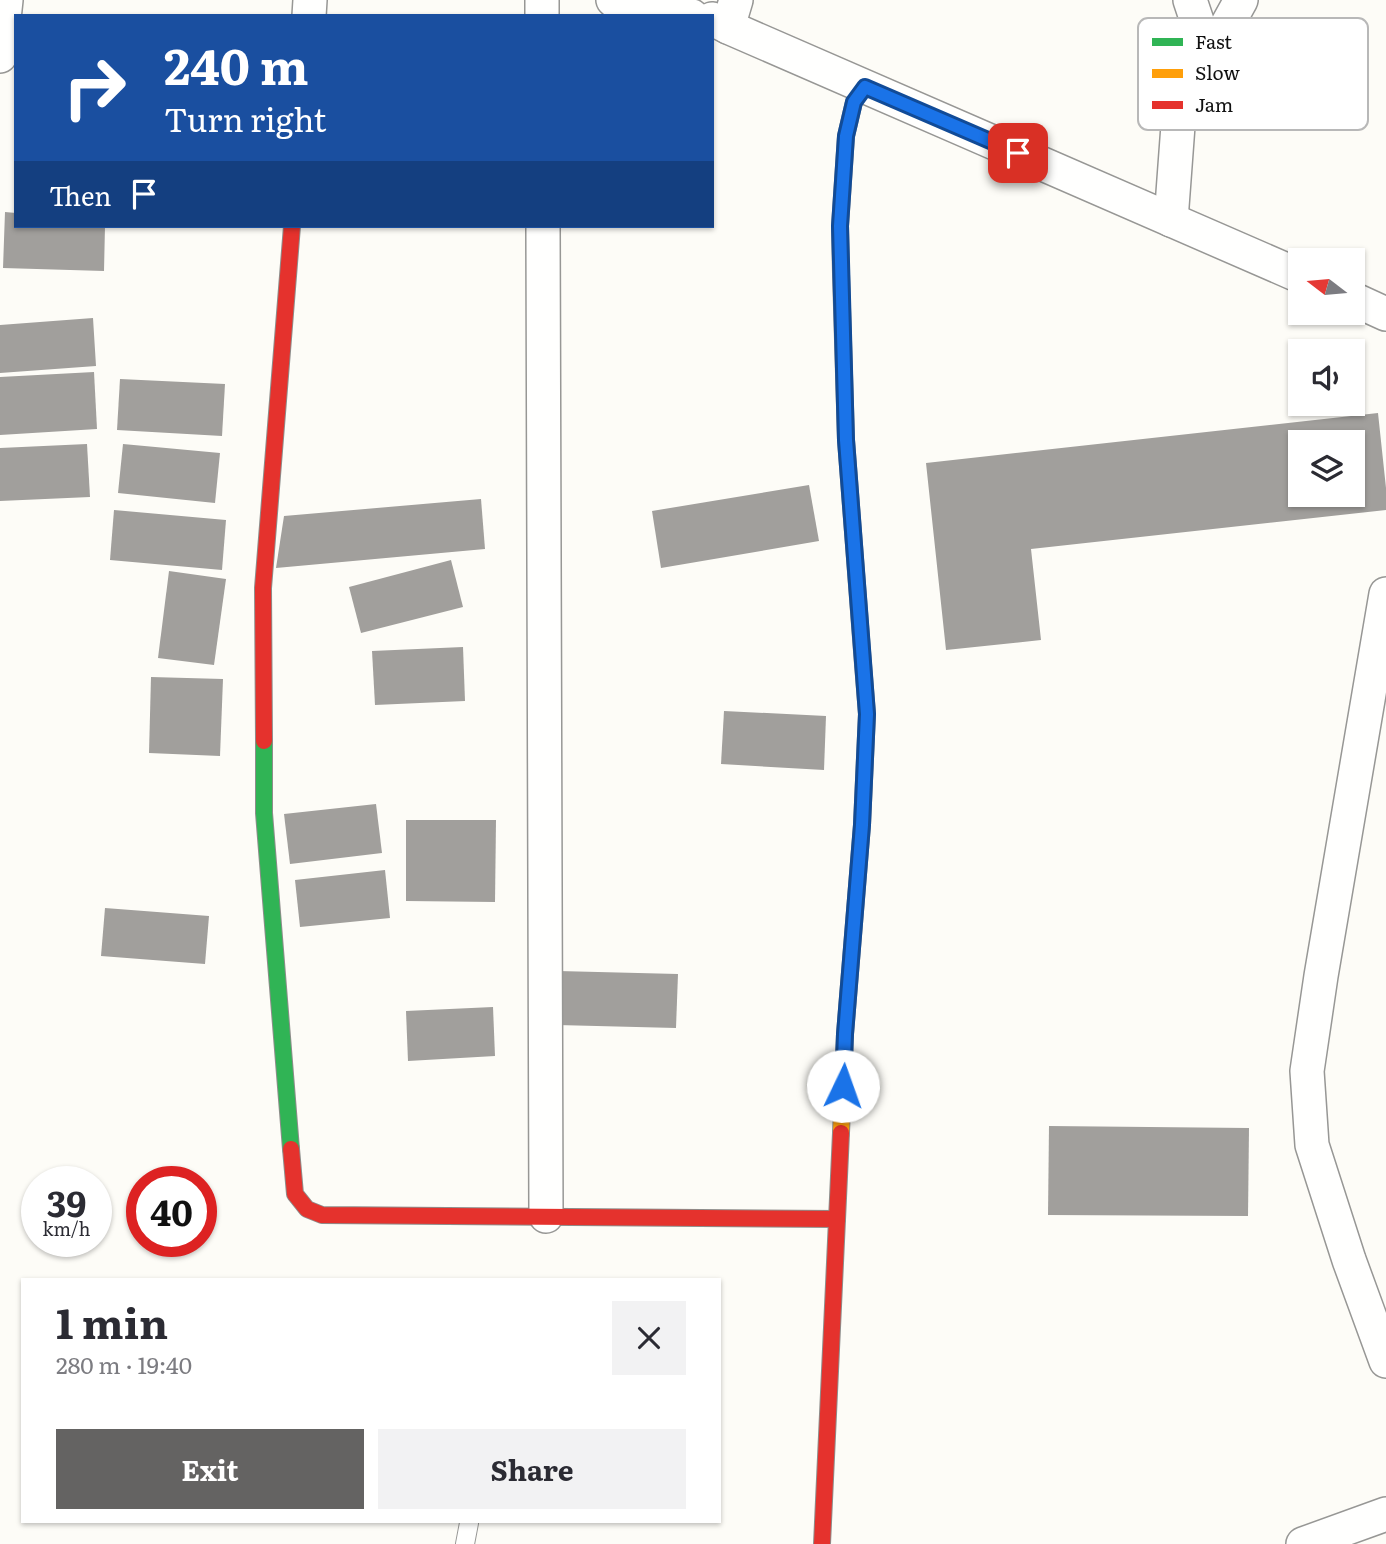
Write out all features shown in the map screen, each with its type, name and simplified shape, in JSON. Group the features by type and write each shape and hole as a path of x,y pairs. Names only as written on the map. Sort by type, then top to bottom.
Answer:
{"street":[{"path":"0,56 6,0"},
{"path":"613,0 680,14"},
{"path":"693,0 865,87 1288,271"},
{"path":"1190,0 1196,18"},
{"path":"1231,18 1241,0"},
{"path":"821,1544 845,1034 862,825 867,714 846,440 840,226 846,136 854,102 865,87"},
{"path":"1171,220 1178,130"},
{"path":"292,228 262,587 264,813 295,1194 307,1209 322,1215 837,1219"},
{"path":"542,228 545,1216"},
{"path":"1365,304 1386,314"},
{"path":"1386,594 1307,1071 1312,1144 1349,1260 1386,1361"},
{"path":"1303,1544 1386,1514"}],"lane":[{"path":"465,1544 469,1523"}],"building":[{"path":"5,212 14,213 14,228 105,228 104,271 3,268"},
{"path":"93,318 96,366 0,373 0,325"},
{"path":"94,372 97,429 0,435 0,377"},
{"path":"120,379 225,384 222,436 117,430"},
{"path":"1378,413 1386,510 1031,549 1041,640 946,650 926,463"},
{"path":"87,444 90,497 0,501 0,448"},
{"path":"123,444 220,453 215,503 118,493"},
{"path":"809,485 819,541 661,568 652,511"},
{"path":"481,499 485,549 276,568 284,516"},
{"path":"114,510 226,520 222,570 110,560"},
{"path":"451,560 463,607 361,633 349,587"},
{"path":"169,571 226,579 214,665 158,658"},
{"path":"463,647 465,701 375,705 372,651"},
{"path":"151,677 223,679 220,756 149,753"},
{"path":"724,711 826,716 824,770 721,764"},
{"path":"376,804 382,853 290,864 284,814"},
{"path":"406,820 496,820 495,902 406,901"},
{"path":"385,870 390,918 300,927 295,880"},
{"path":"105,908 209,916 205,964 101,956"},
{"path":"558,971 678,974 676,1028 557,1025"},
{"path":"493,1007 495,1056 408,1061 406,1011"},
{"path":"1049,1126 1249,1128 1248,1216 1048,1215"}],"traffic: fast":[{"path":"841,274 846,440 863,664"},
{"path":"264,741 264,813 291,1149"}],"traffic: slow":[{"path":"841,274 840,226 846,136 854,102 865,87"},
{"path":"841,1133 845,1034 862,825 867,714 863,664"}],"traffic: jam":[{"path":"264,741 263,588 292,228"},
{"path":"822,1544 841,1133"},
{"path":"291,1149 295,1194 307,1209 322,1215 837,1219"}],"route":[{"path":"843,1086 862,825 867,714 846,440 840,226 846,136 854,102 865,87 1018,153"}]}
